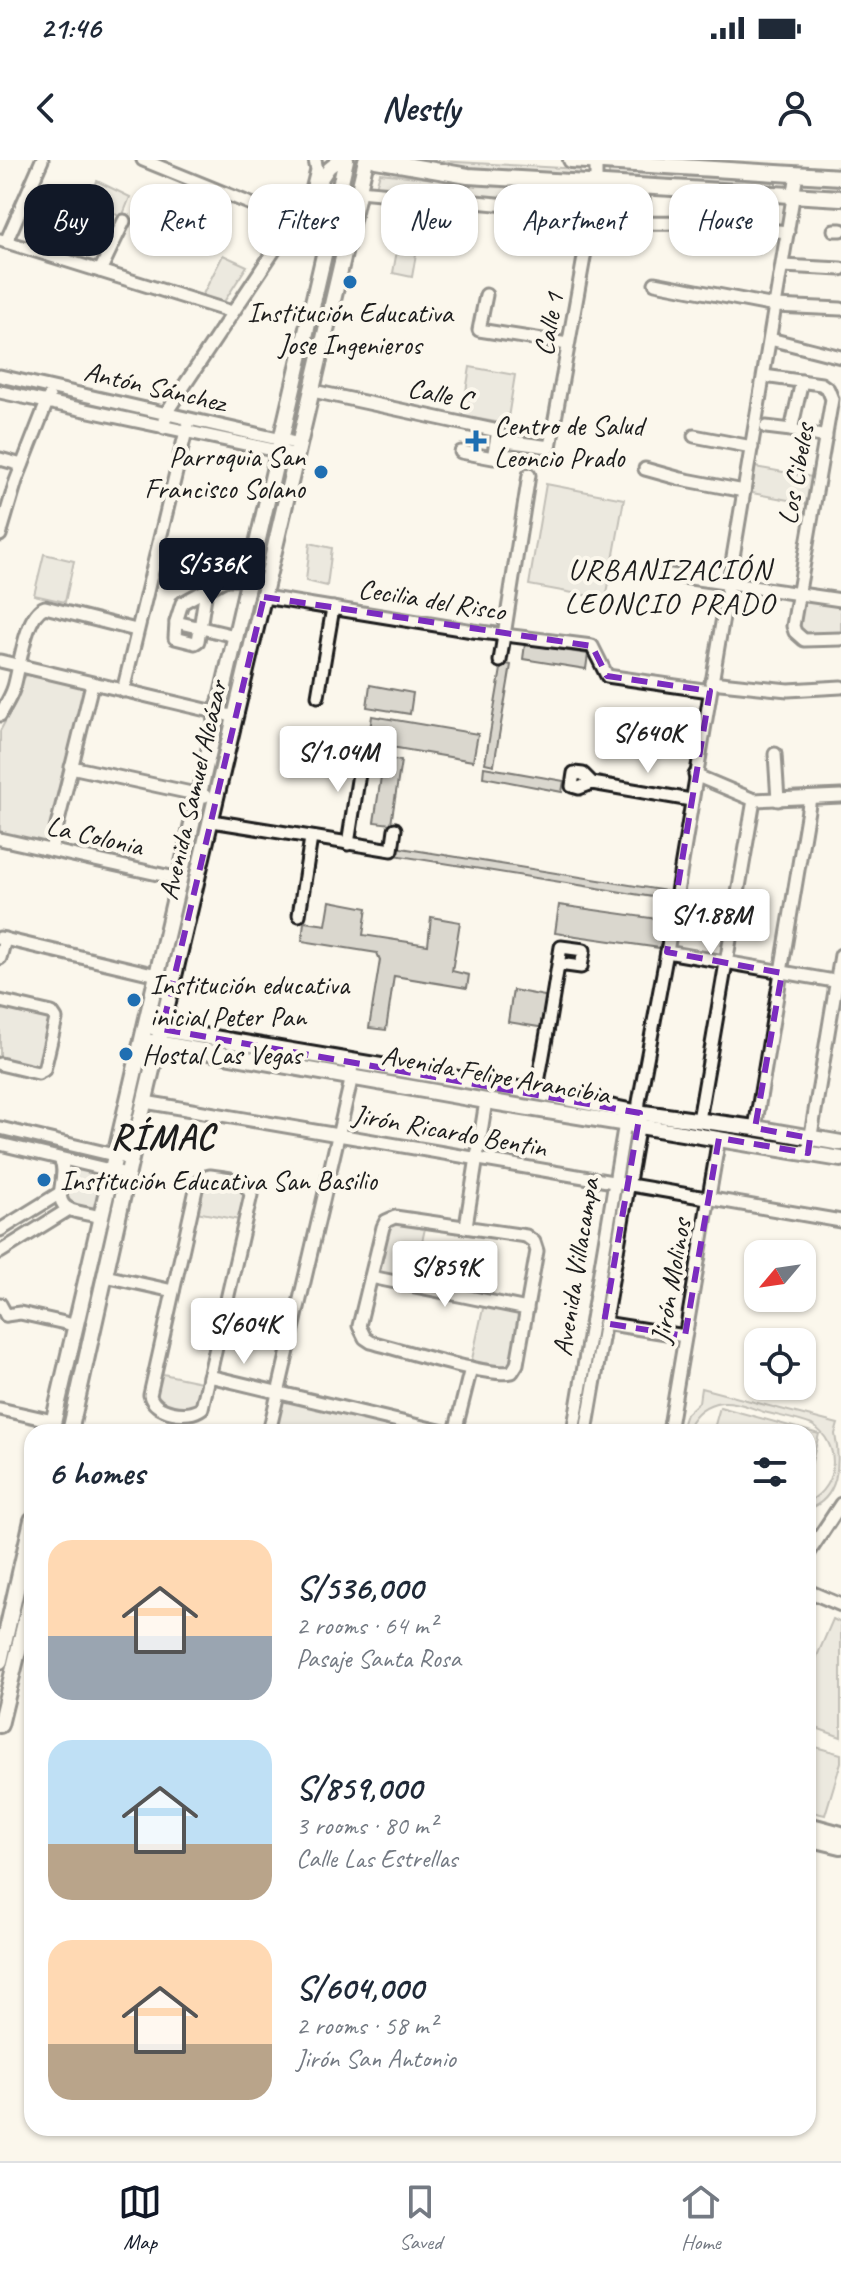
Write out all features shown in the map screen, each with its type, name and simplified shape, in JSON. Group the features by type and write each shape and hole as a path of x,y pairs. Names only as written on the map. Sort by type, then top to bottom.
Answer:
{"main road":[{"name":"Avenida Samuel Alcázar","path":"52,1424 346,160"},
{"name":"Avenida Samuel Alcázar","path":"361,184 366,160"},
{"path":"376,160 468,176 596,184"},
{"path":"571,160 841,177"},
{"path":"653,188 841,198"},
{"name":"Avenida Samuel Alcázar","path":"72,1424 127,1174 344,256"},
{"name":"Avenida Felipe Arancibia","path":"144,1033 162,1029 486,1101 755,1128 841,1159"},
{"name":"Avenida Felipe Arancibia","path":"144,1033 159,1045 536,1092 719,1138 809,1145 841,1143"},
{"path":"0,1725 24,1574"},
{"path":"14,1642 24,1615"},
{"path":"816,1832 841,1834"},
{"path":"816,1835 841,1846"}],"street":[{"path":"42,160 3,241 232,312"},
{"path":"143,160 248,201"},
{"path":"314,184 315,160"},
{"path":"319,184 329,168 339,160"},
{"name":"Calle 1","path":"596,184 601,161"},
{"path":"634,1115 667,952 797,174"},
{"path":"365,192 494,204"},
{"path":"100,271 124,221"},
{"path":"653,223 695,223 788,232"},
{"path":"164,428 166,413 270,256"},
{"name":"Calle 1","path":"550,447 584,256"},
{"path":"783,266 841,269"},
{"path":"655,283 775,306 841,309"},
{"path":"486,295 479,330 568,344"},
{"path":"770,339 841,357"},
{"name":"Antón Sánchez","path":"0,376 166,413 298,449"},
{"name":"Los Cibeles","path":"764,376 821,384 828,389 831,406 793,626 804,640 841,639"},
{"path":"791,430 802,381"},
{"path":"0,535 51,387"},
{"name":"Calle C","path":"313,391 496,429 498,440 550,447"},
{"name":"Antón Sánchez","path":"0,392 186,433 280,445"},
{"path":"123,691 189,419"},
{"path":"766,427 826,437"},
{"path":"694,436 752,447"},
{"path":"461,452 493,458 498,440"},
{"path":"0,459 22,465"},
{"path":"645,469 744,491"},
{"path":"500,661 529,475"},
{"path":"663,574 841,600"},
{"path":"206,590 197,643 175,638 182,603 226,579 248,579"},
{"name":"Cecilia del Risco","path":"264,597 592,646 607,676 711,686"},
{"path":"0,715 13,689 39,608 136,630"},
{"path":"318,696 333,608"},
{"path":"176,622 235,636"},
{"path":"0,661 236,717"},
{"path":"51,850 92,684"},
{"path":"711,686 764,689 841,687"},
{"path":"348,844 363,748"},
{"path":"775,754 778,800"},
{"path":"71,767 217,799"},
{"path":"695,775 754,800 841,796"},
{"path":"592,783 691,800"},
{"path":"755,1128 810,798"},
{"path":"699,1120 754,800"},
{"path":"212,821 392,850 395,829"},
{"path":"299,915 311,838"},
{"name":"La Colonia","path":"0,839 180,879"},
{"path":"0,958 2,939 157,975"},
{"path":"667,952 839,982"},
{"path":"809,1145 839,982 841,955"},
{"path":"536,1092 559,964"},
{"path":"0,1001 52,1013 56,1019 44,1070 38,1073 0,1064"},
{"path":"271,1424 352,1069"},
{"path":"466,1226 486,1101"},
{"name":"Jirón Ricardo Bentin","path":"145,1102 841,1221"},
{"name":"Avenida Villacampa","path":"574,1424 613,1182 634,1115"},
{"name":"Avenida Villacampa","path":"587,1424 629,1184 634,1115"},
{"path":"0,1128 131,1159"},
{"name":"Jirón Molinos","path":"670,1424 719,1138"},
{"path":"0,1144 127,1174"},
{"path":"60,1159 65,1170 60,1199 69,1209 92,1214 99,1221"},
{"path":"210,1176 243,1182 249,1187 251,1195 202,1408 191,1415 157,1407 150,1395 173,1291 197,1185 210,1176"},
{"path":"0,1230 60,1193"},
{"path":"0,1252 69,1209"},
{"path":"407,1218 466,1226 526,1236 534,1242 537,1251 515,1370 501,1374 371,1342 359,1326 383,1227 390,1219 407,1218"},
{"path":"105,1276 173,1291"},
{"path":"371,1277 527,1309"},
{"path":"2,1313 20,1313 74,1325"},
{"path":"604,1323 685,1336"},
{"path":"457,1424 471,1368"},
{"path":"209,1376 410,1424"},
{"path":"0,1409 46,1424"},
{"path":"816,1542 841,1504"},
{"path":"816,1532 821,1534"},
{"path":"816,1594 841,1605"}],"highlighted area":[{"path":"264,597 592,646 607,676 710,691 667,952 782,973 755,1128 810,1138 808,1153 719,1138 685,1336 604,1323 640,1113 162,1029"}],"shaded area":[{"path":"421,160 580,169 580,174 484,170"},
{"path":"609,171 773,182 739,184 609,176"},
{"path":"380,173 494,185 494,200 478,198 478,184 381,184 381,188 376,187"},
{"path":"114,189 130,197 122,217 114,214"},
{"path":"222,256 247,266 222,305 201,298"},
{"path":"333,256 339,256 299,425 294,423"},
{"path":"396,256 416,256 412,277 393,273"},
{"path":"470,367 515,375 507,424 462,416"},
{"path":"755,467 812,477 809,504 752,493"},
{"path":"546,484 624,499 606,599 529,585"},
{"path":"310,543 332,548 327,586 306,581"},
{"path":"44,554 74,561 65,602 34,595"},
{"path":"803,598 841,604 841,634 802,633 797,626"},
{"path":"525,644 588,654 586,669 523,659"},
{"path":"502,663 511,665 494,765 485,763"},
{"path":"28,673 82,686 86,691 47,846 0,834 0,731"},
{"path":"370,685 413,693 410,714 367,707"},
{"path":"372,716 478,734 473,761 368,743"},
{"path":"221,733 224,733 217,761 219,770 159,1021 155,1020 162,981"},
{"path":"384,758 401,761 391,824 374,822"},
{"path":"484,767 564,781 562,792 483,777"},
{"path":"395,847 667,891 665,899 394,855"},
{"path":"330,901 367,908 363,935 428,945 431,917 460,922 452,971 469,975 467,988 394,976 386,1030 369,1028 380,960 377,953 302,941 304,922 326,925"},
{"path":"559,905 665,920 660,948 555,933"},
{"path":"513,990 550,997 545,1028 508,1022"},
{"path":"0,1005 51,1017 39,1069 0,1060"},
{"path":"68,1166 100,1173 104,1177 98,1211 70,1206 62,1192"},
{"path":"118,1181 67,1424 62,1424 66,1404 64,1399"},
{"path":"211,1181 246,1190 245,1221 196,1212 201,1187"},
{"path":"390,1221 426,1224 413,1282 377,1274 384,1228"},
{"path":"484,1304 521,1312 512,1370 471,1364"},
{"path":"158,1373 206,1383 200,1408 190,1414 153,1400"},
{"path":"701,1388 838,1424 835,1434 837,1468 832,1489 816,1505 816,1497 826,1485 833,1464 828,1442 816,1429 816,1424 728,1402 701,1410 691,1424 683,1424 686,1414 699,1402"},
{"path":"281,1399 395,1424 275,1424"},
{"path":"720,1407 782,1424 715,1424"},
{"path":"833,1619 841,1623 841,1737 816,1728 816,1658"},
{"path":"816,1747 841,1754 825,1815 816,1813"}],"place":[{"name":"Institución Educativa Jose Ingenieros","path":"350,282"},
{"name":"Centro de Salud Leoncio Prado","path":"476,441"},
{"name":"Parroquia San Francisco Solano","path":"321,472"},
{"name":"Institución educativa inicial Peter Pan","path":"134,1000"},
{"name":"Hostal Las Vegas","path":"126,1054"},
{"name":"Institución Educativa San Basilio","path":"44,1180"}],"district":[{"name":"URBANIZACIÓN LEONCIO PRADO","path":"670,586"},
{"name":"RÍMAC","path":"163,1136"}]}
